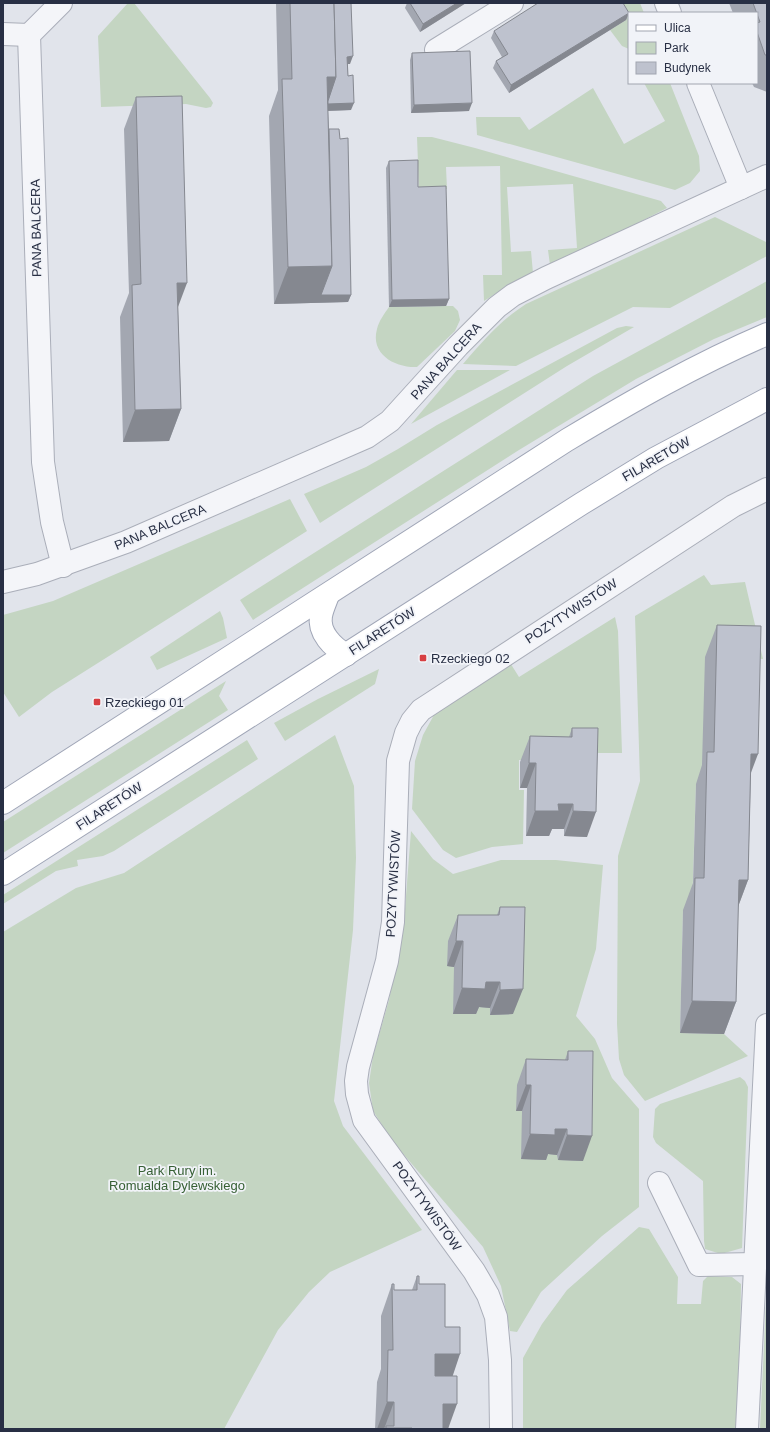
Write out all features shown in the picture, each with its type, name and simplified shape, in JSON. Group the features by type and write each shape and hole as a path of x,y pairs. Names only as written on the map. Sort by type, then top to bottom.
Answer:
{"main road":[{"path":"3,803 580,432 646,393 709,360 767,334"},
{"name":"FILARETÓW","path":"3,874 649,462 767,399"},
{"path":"328,594 320,617 323,633 337,649 346,654"}],"street":[{"path":"3,34 30,35 60,3"},
{"path":"436,50 512,3"},
{"name":"PANA BALCERA","path":"30,35 43,462 52,522 63,566 126,542 367,436 390,421 485,318 513,295 546,278 767,176"},
{"path":"698,84 741,188"},
{"name":"POZYTYWISTÓW","path":"501,1429 496,1317 488,1295 470,1265 364,1120 357,1094 358,1067 387,961 393,922 398,761 406,732 412,721 421,710 733,506 767,489"},
{"path":"3,582 63,566"},
{"path":"747,1429 767,1025"},
{"path":"659,1183 699,1265 756,1264"}],"green space":[{"path":"128,3 134,3 210,98 213,103 211,107 206,108 186,104 101,107 98,36"},
{"path":"616,3 640,3 644,12 628,12 628,49 622,46 610,30 626,20"},
{"path":"645,84 670,84 699,156 700,171 690,183 675,190 477,135 476,117 520,117 529,130 593,88 624,144 665,121"},
{"path":"417,137 432,137 475,148 661,201 667,208 583,251 550,265 548,250 577,248 573,184 507,187 511,252 531,251 533,273 517,280 484,301 483,275 502,275 500,166 446,167 447,189 419,189"},
{"path":"715,217 766,242 767,256 670,308 633,307 516,366 463,364 500,324 526,304"},
{"path":"767,281 767,317 714,339 636,379 519,450 253,620 240,600 593,376"},
{"path":"453,306 458,311 460,320 455,331 417,367 409,367 393,362 386,358 377,346 377,329 380,320 389,307"},
{"path":"626,326 634,327 567,366 320,523 304,494 366,467 437,425 617,328"},
{"path":"457,370 510,370 411,424"},
{"path":"290,499 307,531 52,692 19,717 3,692 3,615 53,601"},
{"path":"704,575 711,585 745,582 763,659 749,658 702,784 696,784 692,910 683,910 680,1033 724,1034 748,1056 645,1101 624,1075 619,1059 617,1024 618,856 640,781 635,616"},
{"path":"220,611 227,638 157,670 150,657"},
{"path":"615,617 618,631 622,753 561,753 561,760 519,760 519,790 524,790 523,844 492,847 456,858 443,850 412,809 415,761 423,735 435,713 507,658 519,677"},
{"path":"379,669 375,684 285,741 274,723 318,699"},
{"path":"226,681 219,696 228,710 3,853 3,822"},
{"name":"Park Rury im. Romualda Dylewskiego","path":"335,735 354,786 356,858 353,930 334,1101 343,1126 422,1230 330,1272 309,1292 278,1330 224,1429 3,1429 3,932 76,888 124,873"},
{"path":"247,740 258,759 114,851 103,856 77,860 78,866 56,871 3,904 3,895"},
{"path":"411,831 433,859 453,874 501,860 556,860 603,865 596,949 576,1016 595,1039 612,1078 639,1109 639,1207 602,1236 541,1292 517,1332 510,1331 501,1286 483,1247 393,1142 373,1111 369,1083 373,1056 389,1000 404,922"},
{"path":"740,1077 745,1081 748,1087 742,1248 721,1254 705,1249 703,1181 656,1143 653,1137 655,1109 660,1104"},
{"path":"639,1227 649,1229 678,1277 677,1304 701,1304 703,1281 708,1276 732,1277 741,1284 739,1429 523,1429 523,1358 542,1324 567,1290"},
{"path":"767,1282 767,1429 760,1429"}],"building":[{"path":"290,3 334,3 336,77 327,77 332,266 288,267 282,79 292,79"},
{"path":"334,3 351,3 353,56 347,57 348,76 353,75 354,103 328,104 336,77"},
{"path":"410,3 457,3 423,24"},
{"path":"538,3 623,3 628,12 511,85 496,61 508,54 494,31"},
{"path":"753,3 767,3 767,55 765,55 758,35 758,23 760,22 758,12 756,12"},
{"path":"470,51 472,103 414,105 412,53"},
{"path":"182,96 187,283 177,283 181,409 135,410 132,285 141,284 136,97"},
{"path":"329,129 339,129 340,139 348,138 351,295 321,295 332,266"},
{"path":"418,160 418,187 446,186 449,299 392,300 389,161"},
{"path":"717,625 761,626 758,754 751,754 748,880 739,880 736,1002 692,1001 695,878 704,878 707,752 714,752"},
{"path":"572,728 598,728 596,812 573,811 573,804 558,804 559,811 535,811 536,763 529,763 530,736 572,737"},
{"path":"500,907 525,907 523,989 500,990 500,982 486,982 485,989 462,988 463,941 456,941 458,915 499,915"},
{"path":"568,1051 593,1051 592,1136 567,1135 567,1129 555,1129 555,1135 530,1134 531,1085 526,1085 526,1059 568,1060"},
{"path":"417,1276 419,1276 419,1284 445,1284 445,1327 460,1327 460,1354 435,1354 435,1376 457,1376 457,1404 443,1404 443,1428 446,1429 386,1428 386,1426 394,1426 394,1402 387,1402 388,1350 393,1350 392,1284 394,1284 394,1290 417,1290"}],"place":[{"name":"Rzeckiego 02","path":"423,658"},
{"name":"Rzeckiego 01","path":"97,702"}]}
